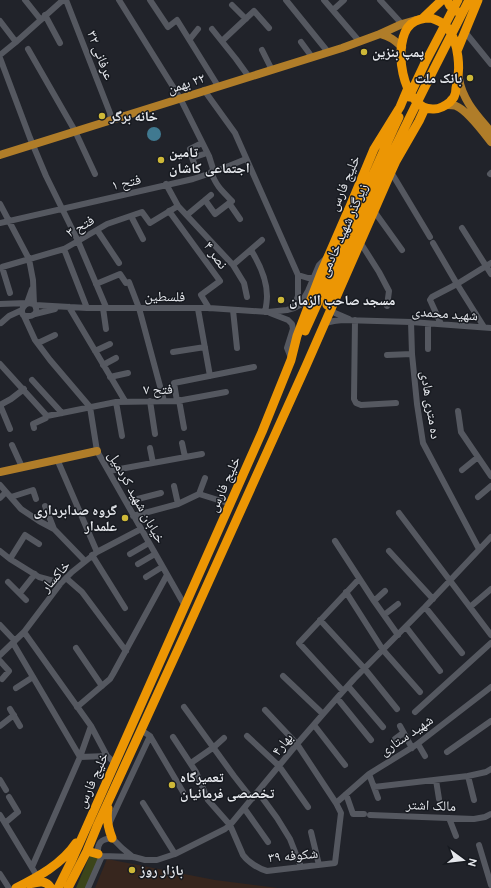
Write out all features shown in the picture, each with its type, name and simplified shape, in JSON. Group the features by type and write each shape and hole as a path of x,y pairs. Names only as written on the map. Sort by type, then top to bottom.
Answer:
{"highway":[{"name":"زیرگذر شهید خادمی","path":"291,360 322,295 400,115 458,0"},
{"name":"زیرگذر شهید خادمی","path":"306,366 314,340 346,256 391,157 469,0"},
{"path":"457,52 465,32 470,13 478,0"},
{"path":"419,19 431,18 440,21 447,28 453,39 457,52 459,78 454,97 447,105 440,108 424,108 416,102 408,90 402,67 402,47 404,34 407,28 419,19 436,2"},
{"path":"449,3 456,11 470,13"},
{"name":"خلیج فارس","path":"58,888 90,820 265,425 291,360 297,336 329,254 374,149 400,107 408,90"},
{"name":"خلیج فارس","path":"68,888 87,851 306,366 396,161 419,121 424,108"},
{"path":"351,204 366,178 384,140 388,136 397,138 400,142 401,146 396,161"},
{"path":"111,796 107,812 107,821 112,838"},
{"path":"20,886 52,867 67,854 73,848 90,820"},
{"path":"73,888 87,851 100,855"},
{"path":"20,886 43,882 49,884 51,888"}],"main road":[{"name":"٢٢ بهمن","path":"0,155 328,52 419,19"},
{"path":"380,34 395,40 402,47"},
{"path":"459,78 461,90 467,102 491,132"},
{"path":"447,105 457,106 472,118 491,142"},
{"path":"0,472 97,451"}],"street":[{"path":"25,0 43,17 60,43"},
{"path":"0,54 64,0"},
{"name":"عرفانی ۳۲","path":"64,0 110,113 111,120"},
{"path":"119,0 180,98 207,153 216,184 232,201 215,214 205,200"},
{"path":"150,0 168,26 177,20 218,86"},
{"path":"286,0 328,52"},
{"path":"324,0 358,42"},
{"path":"332,10 344,0"},
{"path":"380,0 402,24"},
{"path":"232,5 246,19"},
{"path":"222,41 254,11 269,28"},
{"path":"0,21 16,42"},
{"path":"190,39 198,29"},
{"path":"212,29 248,76"},
{"path":"465,32 491,64"},
{"path":"301,42 312,57"},
{"path":"28,49 76,131 95,174"},
{"path":"262,50 272,70"},
{"path":"0,58 46,176 78,241 96,284 104,308 106,329"},
{"path":"204,90 234,133 298,275 298,296 294,308"},
{"path":"190,149 202,143"},
{"path":"194,163 192,158 207,153"},
{"name":"فتح ۱","path":"0,223 193,178 246,159"},
{"path":"391,172 430,237"},
{"path":"166,184 178,206 232,263 244,283 246,297"},
{"path":"187,214 211,195"},
{"path":"229,203 240,219"},
{"path":"0,204 2,213 9,221 29,259 33,280 30,294 32,304 36,310 32,321 32,328 37,341"},
{"path":"169,211 178,206"},
{"name":"فتح ۳","path":"10,293 2,267 64,249 113,221 142,212 150,223 169,211"},
{"name":"نصر ۴","path":"169,211 220,281 201,295 209,308"},
{"path":"374,211 402,250"},
{"path":"132,216 143,239"},
{"path":"462,228 488,265 491,274"},
{"path":"96,230 119,264"},
{"path":"232,263 251,250 262,240"},
{"path":"360,242 380,272 389,291 387,306"},
{"path":"433,243 484,327"},
{"path":"64,249 87,308"},
{"path":"251,250 260,268 265,285 267,298 266,312"},
{"path":"294,308 300,305 308,291 319,265 329,254"},
{"path":"441,324 430,300 432,297 488,265"},
{"path":"96,284 120,274 126,283 129,282 139,308 164,401"},
{"path":"298,275 313,278"},
{"path":"0,304 32,304 62,307"},
{"path":"32,304 24,306 23,314 37,341 50,360 90,407"},
{"path":"0,323 9,316 23,314 28,317 62,307"},
{"name":"فلسطین","path":"62,307 209,308 266,312 294,308"},
{"path":"69,307 125,402"},
{"path":"198,309 210,376"},
{"path":"331,309 335,313 355,320 354,399 356,404 396,403"},
{"path":"233,310 237,348"},
{"name":"فلسطین","path":"266,312 288,320 292,324 293,329 287,348 291,360"},
{"name":"شهید محمدی","path":"325,323 334,320 355,320 411,322 491,328"},
{"name":"ده متری هادی","path":"411,322 412,354 417,404 423,442 479,550"},
{"path":"428,324 428,349"},
{"path":"37,341 55,335"},
{"path":"95,352 110,344"},
{"path":"173,352 204,347"},
{"path":"387,354 412,354"},
{"path":"103,364 116,358"},
{"path":"0,364 48,416"},
{"path":"184,428 174,383 254,367"},
{"path":"110,377 128,374"},
{"path":"32,380 62,413"},
{"path":"10,429 0,405 24,390"},
{"name":"فتح ۷","path":"33,426 48,416 116,402 178,400 226,392"},
{"path":"150,401 155,434"},
{"path":"116,402 122,436"},
{"name":"خیابان شهید کردمیل","path":"90,407 97,451 185,606"},
{"path":"458,411 461,432 491,476"},
{"path":"182,443 185,457"},
{"path":"12,445 22,467"},
{"path":"150,448 153,463"},
{"path":"109,471 202,454"},
{"path":"462,470 478,458"},
{"path":"57,459 95,553 125,608"},
{"path":"199,494 205,478"},
{"path":"0,486 21,509 54,529 85,561"},
{"path":"174,486 178,504"},
{"path":"478,496 491,486"},
{"path":"11,497 33,490 36,499"},
{"path":"0,498 6,492"},
{"path":"126,502 161,493"},
{"path":"133,516 178,504 199,494 231,504"},
{"path":"45,506 54,529"},
{"path":"399,513 491,633"},
{"name":"خاکسار","path":"0,654 24,632 64,581 85,561 95,553 141,529"},
{"path":"10,559 25,535 39,544"},
{"path":"489,540 491,548"},
{"name":"بهار۴","path":"100,855 154,860 175,854 225,829 230,825 343,691 489,540"},
{"path":"335,541 398,635"},
{"path":"130,554 148,543"},
{"path":"0,551 39,577 64,581 82,592 126,651"},
{"path":"389,551 433,599"},
{"path":"138,564 155,554"},
{"path":"146,577 162,567"},
{"path":"20,593 35,574"},
{"path":"77,707 110,679 167,575"},
{"path":"343,691 299,643 360,579"},
{"path":"8,582 26,600"},
{"path":"470,607 491,589"},
{"path":"374,601 385,591"},
{"path":"346,592 384,650 420,692"},
{"path":"384,615 398,604"},
{"path":"425,607 462,653"},
{"path":"320,620 364,668 397,709"},
{"path":"0,625 14,642 80,757"},
{"path":"406,627 440,671"},
{"path":"24,632 91,726 107,756 115,763"},
{"path":"415,712 491,643"},
{"path":"76,648 102,686"},
{"path":"0,661 9,671 2,679"},
{"path":"283,676 323,714"},
{"path":"16,688 33,677"},
{"path":"348,686 383,728"},
{"name":"شهید ستاری","path":"336,803 369,774 418,744 491,688"},
{"path":"337,698 371,740"},
{"path":"184,707 252,799"},
{"path":"10,709 20,726"},
{"path":"265,710 297,744 336,803"},
{"path":"0,726 14,715"},
{"path":"447,752 491,721"},
{"path":"314,725 345,765"},
{"path":"32,867 80,757 91,726"},
{"path":"400,726 412,748"},
{"path":"141,730 150,736 183,792"},
{"path":"395,739 403,733"},
{"path":"108,826 150,736"},
{"path":"247,736 279,766 308,807"},
{"name":"شکوفه ۳۹","path":"173,737 191,763 208,800 230,825 244,857 261,869 267,871 335,863 342,813 336,803"},
{"path":"191,763 224,738"},
{"path":"418,744 425,756"},
{"path":"80,757 107,756"},
{"path":"374,787 468,776 486,772 491,769"},
{"path":"369,774 378,798"},
{"path":"468,776 474,800"},
{"path":"0,780 6,790"},
{"path":"436,780 439,799"},
{"path":"258,792 290,839 301,867"},
{"name":"مالک اشتر","path":"346,794 353,814 449,818 480,818 491,814"},
{"path":"5,823 18,812 9,797"},
{"path":"144,803 175,854"},
{"path":"244,808 268,842"},
{"path":"0,815 37,876"},
{"path":"449,818 456,836"},
{"path":"311,832 319,865"},
{"path":"88,888 100,855 98,846 106,838 112,838 134,857"},
{"path":"479,845 491,885"},
{"path":"0,874 9,888"}],"shaded area":[{"name":"بازار روز","path":"107,859 215,880 278,888 95,888"}],"green space":[{"path":"90,855 100,858 86,888 76,888"}],"water":[{"path":"154,127 159,129 161,134 159,139 154,141 149,139 147,134 149,129"}],"place":[{"name":"پمپ بنزین","path":"364,52"},
{"name":"بانک ملت","path":"470,78"},
{"name":"خانه برگر","path":"102,116"},
{"name":"تامین اجتماعی کاشان","path":"161,160"},
{"name":"مسجد صاحب الزمان","path":"281,300"},
{"name":"گروه صدابرداری علمدار","path":"125,518"},
{"name":"تعمیرگاه تخصصی فرمانیان","path":"172,785"},
{"name":"بازار روز","path":"132,870"}]}
